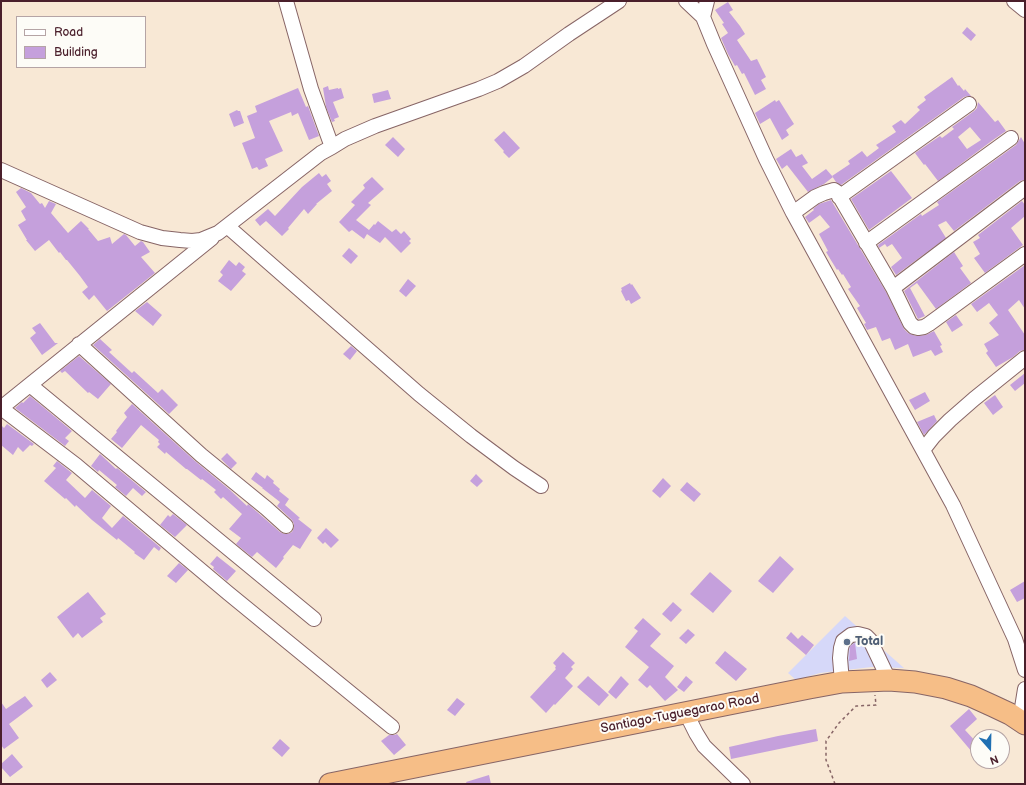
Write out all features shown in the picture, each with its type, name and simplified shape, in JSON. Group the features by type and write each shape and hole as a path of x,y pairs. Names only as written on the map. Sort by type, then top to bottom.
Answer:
{"highway":[{"name":"Santiago-Tuguegarao Road","path":"330,784 842,682 881,680 915,682 946,688 986,703 1010,714 1022,722"}],"street":[{"path":"286,1 310,90 332,147"},
{"path":"392,727 228,594 76,465 1,408 223,229 321,153 345,140 381,124 479,90 498,81 524,66 580,26 619,1"},
{"path":"686,1 703,16 763,153 793,213 953,505 1015,639 1025,670"},
{"path":"703,16 707,1"},
{"path":"1014,1 1025,10"},
{"path":"839,197 969,104"},
{"path":"866,242 1011,138"},
{"path":"1,170 140,232 162,238 192,241 205,238 223,229"},
{"path":"893,288 1025,188"},
{"path":"793,213 815,197 828,191 834,190 837,192 914,327 921,328 929,324 1025,254"},
{"path":"223,229 419,394 471,436 541,486"},
{"path":"79,344 201,455 286,526"},
{"path":"923,450 950,420 1025,358"},
{"path":"30,385 314,619"},
{"path":"842,682 840,658 843,641 851,635 858,634 866,636 870,640 881,680"},
{"path":"1022,722 1025,689"},
{"path":"686,713 704,746 742,784"}],"path":[{"path":"835,784 826,760 826,741 839,723 856,706 876,705 881,680"}],"shaded area":[{"name":"Total","path":"845,616 904,668 872,667 820,673 796,680 788,673"}],"building":[{"path":"728,2 733,10 729,12 745,34 737,40 751,61 757,59 766,77 761,80 766,89 755,95 744,73 742,74 737,65 735,66 721,38 728,33 722,24 724,23 715,10"},
{"path":"967,27 976,35 971,41 962,33"},
{"path":"952,77 958,86 959,85 964,91 965,89 971,96 964,97 841,185 836,182 832,176 850,164 848,161 862,151 867,157 879,148 876,145 896,132 892,126 901,120 905,124 920,110 917,107 926,100 924,97"},
{"path":"328,86 329,90 341,88 344,98 333,102 339,117 334,119 335,121 332,122 326,107 323,88"},
{"path":"298,88 306,107 308,106 319,136 309,140 298,113 292,116 291,112 269,121 283,151 265,159 268,166 259,170 257,167 252,169 242,143 255,138 247,116 257,112 255,106"},
{"path":"388,90 391,99 374,103 372,94"},
{"path":"775,100 776,102 779,100 794,124 786,130 789,135 782,140 770,118 760,124 755,113"},
{"path":"978,102 995,122 998,120 1006,131 938,181 915,153 940,136 942,138 954,129 952,127 977,108","holes":["970,127 981,140 967,149 958,137"]},
{"path":"237,110 240,111 244,123 234,127 229,114"},
{"path":"504,131 520,148 509,158 494,140"},
{"path":"393,137 405,149 398,157 385,145"},
{"path":"1021,137 1025,144 1025,180 1020,181 954,231 946,221 938,225 946,238 896,275 891,267 902,258 892,244 887,247 885,244 879,248 878,245 921,214 922,216 939,205 937,202 1016,145"},
{"path":"791,149 796,157 802,154 808,163 802,166 812,179 826,169 833,177 824,184 808,192 787,165 782,169 776,159"},
{"path":"891,171 912,198 869,230 851,199"},
{"path":"319,173 322,177 326,174 331,181 327,184 332,191 316,204 308,214 304,209 282,236 266,221 260,226 255,220 268,209 275,216 302,187"},
{"path":"372,177 384,189 368,203 371,205 356,220 369,230 378,221 392,232 396,229 401,234 404,231 411,239 409,241 411,243 401,253 385,237 380,243 367,234 364,239 352,230 349,232 339,222 355,205 351,202 365,188 363,185"},
{"path":"21,188 31,193 40,204 42,203 45,208 49,201 56,204 51,213 68,233 81,221 98,241 110,237 112,244 124,234 135,246 141,241 143,242 150,252 141,257 155,273 107,311 94,295 89,300 82,292 88,287 49,240 35,251 26,240 18,225 26,220 21,211 26,207 16,192"},
{"path":"831,200 886,292 904,329 908,333 916,336 926,335 934,331 942,345 940,346 943,352 935,356 931,350 913,357 908,344 895,350 890,338 882,341 876,327 867,330 864,324 866,323 857,308 860,306 848,289 851,287 843,274 842,275 838,269 837,270 826,252 828,251 819,234 830,227 820,215 809,223 805,217 819,204"},
{"path":"1022,201 1025,205 1025,216 1011,228 1023,245 985,273 974,258 980,254 973,242 980,238 978,235"},
{"path":"349,248 358,256 351,264 342,256"},
{"path":"954,252 963,266 960,268 971,283 936,309 917,283 910,288 925,316 918,319 904,291"},
{"path":"229,260 236,266 239,262 245,267 242,271 246,274 231,291 218,281 223,275 220,272"},
{"path":"1025,265 1025,309 1019,300 1008,310 1025,335 1025,350 1020,351 996,367 986,353 988,351 984,344 999,335 989,323 998,315 989,303 977,312 971,304"},
{"path":"408,279 416,286 406,297 399,291"},
{"path":"630,283 641,298 631,304 629,300 626,301 621,291 621,288"},
{"path":"147,302 162,315 153,326 135,311"},
{"path":"956,315 963,325 952,332 946,322"},
{"path":"40,323 55,343 58,343 42,355 30,338 36,333 32,328"},
{"path":"100,339 112,350 109,352 132,373 134,371 158,393 162,389 178,405 169,414 93,345"},
{"path":"351,346 357,351 350,360 343,354"},
{"path":"79,356 111,384 98,399 89,392 88,393 65,371 62,373 60,371"},
{"path":"1025,373 1025,383 1015,391 1010,385"},
{"path":"925,392 930,401 915,410 909,400"},
{"path":"995,395 1003,407 993,415 984,403"},
{"path":"30,396 72,431 65,438 69,441 65,446 15,408"},
{"path":"132,404 247,506 248,504 280,532 288,534 292,532 294,524 292,520 277,506 280,502 251,479 256,472 265,479 267,475 274,481 273,483 280,489 279,491 289,499 285,505 300,518 298,519 312,530 300,549 293,545 276,568 257,552 252,557 236,544 241,538 229,529 242,514 223,497 221,499 214,492 216,490 186,469 166,452 165,454 157,447 160,444 158,442 159,440 141,425 122,448 111,439 127,417 124,413"},
{"path":"934,415 937,421 924,435 917,422"},
{"path":"7,424 34,444 32,446 30,445 23,452 18,447 13,455 1,445 1,425 4,428"},
{"path":"227,453 237,463 231,469 221,459"},
{"path":"100,454 116,469 117,468 146,492 142,496 133,488 126,496 115,487 117,485 99,470 98,472 91,466"},
{"path":"57,461 72,473 66,480 85,498 92,490 111,506 102,518 112,528 123,516 161,548 159,551 154,547 144,560 44,481 56,468 53,466"},
{"path":"476,474 483,481 477,487 470,481"},
{"path":"663,478 671,486 660,498 652,491"},
{"path":"687,482 701,494 694,502 680,490"},
{"path":"173,514 187,525 175,537 160,525 168,515 170,517"},
{"path":"326,528 339,540 331,548 325,542 323,544 317,538"},
{"path":"217,556 236,571 227,581 213,569 214,567 210,564"},
{"path":"780,556 794,569 773,593 758,581"},
{"path":"179,563 188,570 176,583 167,576"},
{"path":"710,572 732,591 713,613 690,594"},
{"path":"1025,581 1025,598 1017,602 1010,590"},
{"path":"88,592 106,614 100,618 103,622 82,638 78,633 73,638 57,617"},
{"path":"673,602 682,610 671,622 662,614"},
{"path":"643,618 661,634 650,646 674,666 665,677 678,690 665,701 650,685 647,688 638,680 649,667 625,647 638,631 634,628"},
{"path":"688,629 695,635 686,644 679,638"},
{"path":"791,632 798,639 802,635 814,645 806,655 786,638"},
{"path":"855,643 857,659 849,661 850,646"},
{"path":"725,651 747,669 736,681 715,663"},
{"path":"563,652 575,663 571,667 573,669 565,678 573,686 546,713 530,697 556,669 556,666 553,663"},
{"path":"50,672 57,680 47,688 41,680"},
{"path":"588,676 609,695 599,706 577,687"},
{"path":"621,676 629,684 616,699 608,692"},
{"path":"686,676 693,682 684,692 677,687"},
{"path":"25,696 33,706 9,724 19,738 4,749 1,745 1,702 6,709"},
{"path":"457,698 465,704 455,716 447,710"},
{"path":"969,709 977,719 965,730 970,735 970,750 950,726"},
{"path":"816,729 818,741 731,759 729,747"},
{"path":"397,734 406,745 394,755 381,741 389,735"},
{"path":"280,739 290,748 282,757 272,748"},
{"path":"12,754 23,767 10,777 1,767 1,764"},
{"path":"489,775 491,784 467,784 466,782"}],"place":[{"name":"Total","path":"847,642"}]}
